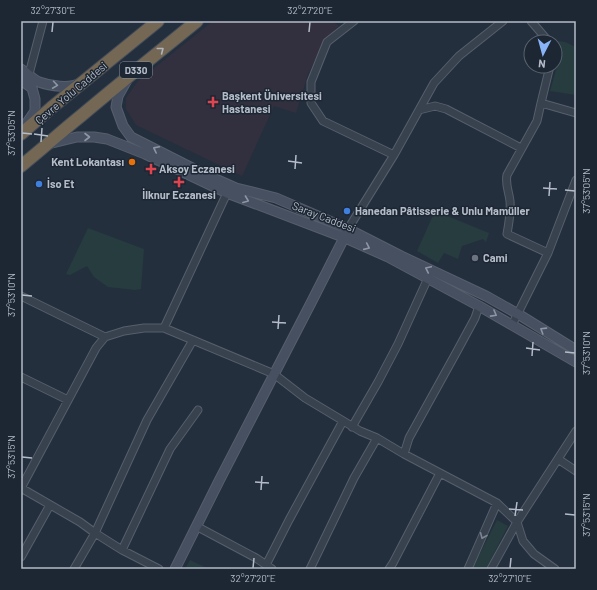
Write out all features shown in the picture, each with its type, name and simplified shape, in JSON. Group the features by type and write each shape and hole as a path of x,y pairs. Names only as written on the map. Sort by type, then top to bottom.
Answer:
{"highway":[{"name":"Çevre Yolu Caddesi","path":"21,133 158,21"},
{"name":"D330","path":"21,166 76,119 198,21"}],"street":[{"path":"25,77 43,21"},
{"path":"354,21 327,42 311,82 311,103 323,122 394,155"},
{"path":"175,569 346,233 394,155 434,83 459,56 503,21"},
{"path":"531,21 542,34"},
{"path":"21,69 32,88 35,99 35,110 21,133"},
{"path":"25,77 48,84 61,86 76,85 93,74"},
{"path":"548,74 537,121 521,148 507,175 506,180 510,201 510,216 507,234 548,253"},
{"name":"Saray Caddesi","path":"130,75 118,96 116,107 123,126 131,137 200,172 236,188 276,198 346,233 479,306 576,362"},
{"path":"542,103 576,113"},
{"path":"418,110 435,106 446,109 521,148"},
{"name":"Saray Caddesi","path":"48,144 77,137 107,139 145,154 227,192 346,233 402,256 486,296 576,350"},
{"path":"512,325 548,253 576,180"},
{"path":"164,328 227,192"},
{"path":"352,427 398,344 428,278"},
{"path":"21,296 105,337"},
{"path":"404,454 409,438 456,353 479,306"},
{"path":"159,569 122,550 94,533 80,522 21,488 96,348 105,337 124,331 144,328 164,328 274,374 305,398 352,427 377,438 404,454 497,502 516,522 523,541 534,554 555,569"},
{"path":"74,569 94,533 147,420 193,340"},
{"path":"21,377 68,400"},
{"path":"122,550 170,449 198,410"},
{"path":"196,526 256,558 269,567 289,520 343,421"},
{"path":"491,569 516,522 576,431"},
{"path":"310,569 354,478 377,438"},
{"path":"558,459 576,471"},
{"path":"389,569 393,564 440,472"},
{"path":"468,569 497,502"},
{"path":"21,558 50,505"}],"shaded area":[{"name":"Başkent Üniversitesi Hastanesi","path":"213,21 331,21 340,26 329,36 308,74 296,113 274,106 242,176 136,125 126,109 126,98 138,81"}],"green space":[{"path":"563,42 565,42 576,47 576,95 550,91 555,74 563,74"},
{"path":"435,211 489,233 486,242 483,239 462,246 458,259 444,253 438,263 417,251"},
{"path":"88,228 144,249 141,289 135,290 108,287 94,277 87,266 70,275 66,274"},
{"path":"497,520 508,526 486,569 472,569"},
{"path":"190,560 209,569 185,569"}],"place":[{"name":"Başkent Üniversitesi Hastanesi","path":"213,102"},
{"name":"Kent Lokantası","path":"132,162"},
{"name":"Aksoy Eczanesi","path":"151,169"},
{"name":"İlknur Eczanesi","path":"179,182"},
{"name":"İso Et","path":"39,184"},
{"name":"Hanedan Pâtisserie & Unlu Mamüller","path":"347,211"},
{"name":"Cami","path":"475,258"}]}
